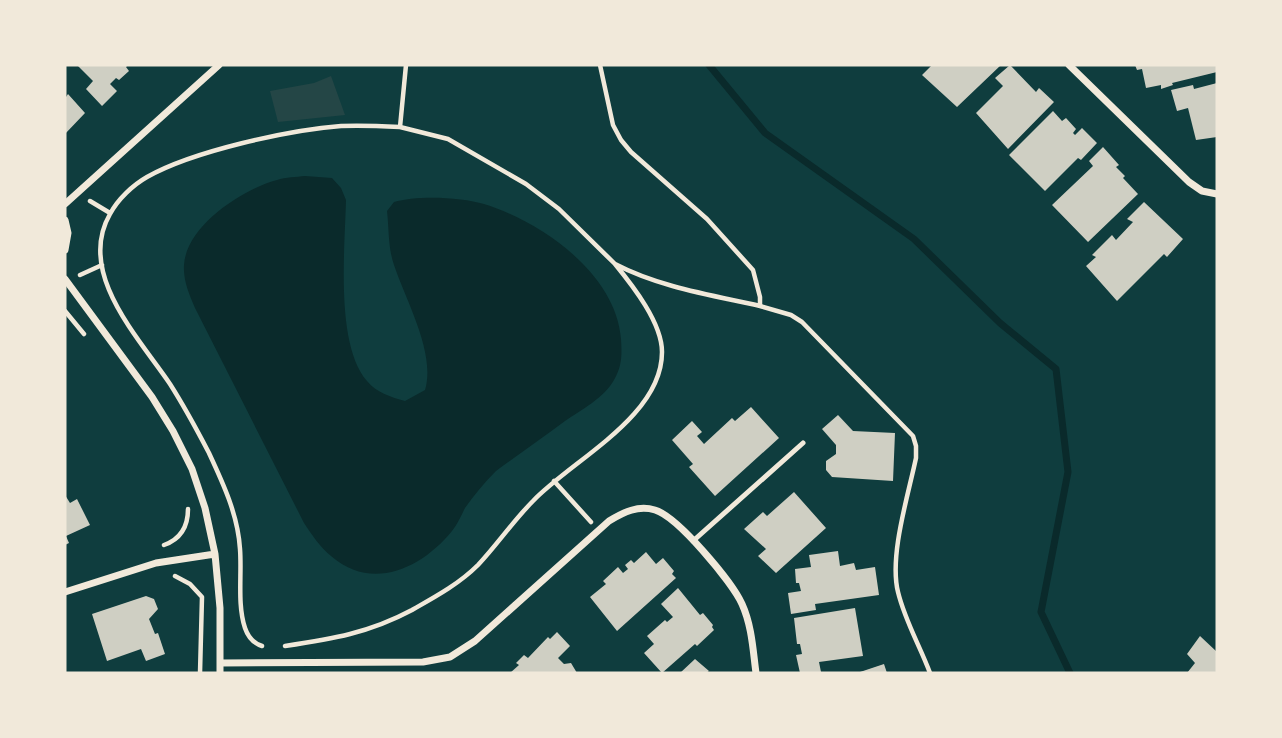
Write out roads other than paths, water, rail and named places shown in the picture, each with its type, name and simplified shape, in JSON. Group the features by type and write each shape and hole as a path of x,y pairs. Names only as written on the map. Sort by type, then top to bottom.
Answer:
{"street":[{"path":"65,204 219,65"},
{"path":"1069,65 1189,182 1202,191 1217,194"},
{"path":"65,220 68,233 65,250"},
{"path":"65,279 152,397 192,469 205,508 215,554 220,608 220,673"},
{"path":"221,663 424,662 450,657 475,641 599,530 625,512 641,508 657,511 675,521 725,578 742,605 751,635 756,673"},
{"path":"65,592 156,563 215,554"}],"lane":[{"path":"693,541 803,443"}],"waterway":[{"path":"709,65 765,133 914,239 1000,323 1056,369 1068,472 1041,612 1070,673"}]}
